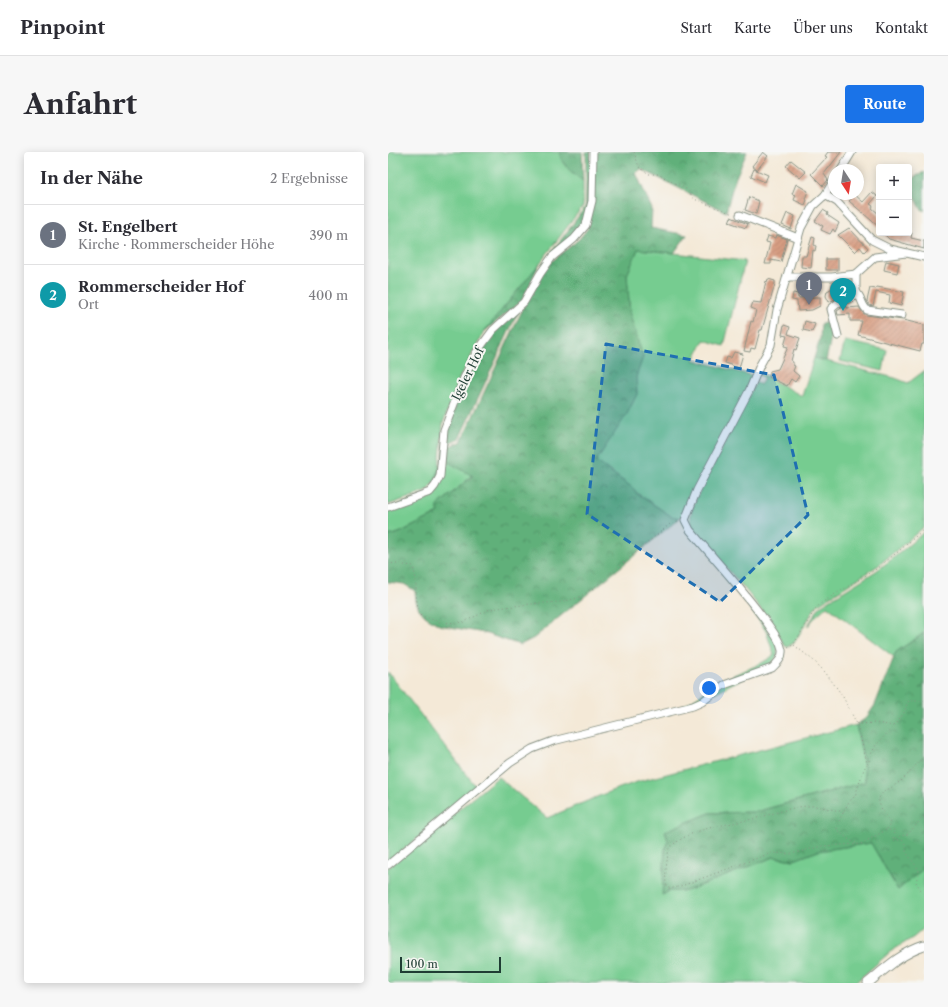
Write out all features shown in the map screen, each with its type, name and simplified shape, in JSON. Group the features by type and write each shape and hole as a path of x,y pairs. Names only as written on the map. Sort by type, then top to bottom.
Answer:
{"main road":[{"path":"868,983 904,954 924,946"}],"street":[{"name":"Igeler Hof","path":"388,507 430,492 435,486 440,476 444,430 464,378 476,353 493,330 524,302 540,274 552,257 574,239 586,225 592,200 593,152"},
{"path":"845,164 852,152"},
{"path":"388,865 510,763 532,749 553,741 693,706 702,702 724,685 772,668 778,663 781,657 782,649 775,634 751,601 690,530 685,520 696,490 749,391 770,345 777,310 804,220 813,206 825,195 828,190"},
{"path":"825,195 837,202 872,240 890,249 924,257"},
{"path":"740,215 798,238"},
{"path":"787,277 832,277 856,274 875,257 906,253"},
{"path":"838,336 831,309 838,303 856,296 856,274"},
{"path":"856,292 867,310 902,315"}],"path":[{"path":"634,152 639,167 649,174 658,174 688,190 694,199 728,213 740,215"},
{"path":"388,563 412,566 416,579 416,595 419,615 443,623 464,622 490,609 561,602 578,598 593,588 670,524 685,520"},
{"path":"867,763 857,724 834,683 814,661 794,644 816,608 821,603 876,569 899,552 924,529"},
{"path":"860,844 854,843 837,829 838,823 848,803 855,796 867,763 876,745 894,726 905,711 909,701 924,701"},
{"path":"857,724 876,723 894,726"},
{"path":"844,812 814,806 800,807 705,829 691,834 674,843 669,848 665,873 665,885 670,888 684,886 771,853 791,854 822,846 860,844 886,830 891,824 880,807 879,800 882,794 905,778 924,757"},
{"path":"893,840 908,834 924,816"},
{"path":"886,830 894,830 893,840"},
{"path":"893,840 902,840 906,845 906,852 919,870 916,882 924,895"}],"highlighted area":[{"path":"606,344 774,375 808,515 720,602 587,514"}],"green space":[{"path":"388,152 560,152 564,165 583,181 583,206 540,263 484,332 460,377 443,423 439,469 436,479 428,491 388,505"},
{"path":"560,152 582,152 583,181 565,165 560,156"},
{"path":"586,152 591,152 589,208 583,229 543,264 586,206"},
{"path":"595,152 747,152 734,182 726,212 641,169 636,173 652,209 651,228 687,235 674,253 638,249 627,275 630,315 643,357 636,377 637,394 627,414 596,461 633,488 637,494 671,516 680,518 534,638 520,645 484,633 439,625 425,616 419,609 415,591 404,584 388,582 388,536 399,533 439,513 437,506 473,476 443,459 444,448 461,442 525,304 546,266 579,239 588,228"},
{"path":"924,172 924,211 921,209 912,190 912,178"},
{"path":"638,249 745,261 724,346 704,340 694,360 753,376 690,503 680,518 671,516 637,493 633,488 596,461 627,414 637,394 636,377 643,357 630,315 627,275"},
{"path":"540,263 522,301 484,332"},
{"path":"518,312 459,439 445,444 445,433 465,379 490,335"},
{"path":"831,322 833,328 826,361 814,358 820,339 821,323"},
{"path":"845,341 887,350 883,371 840,361"},
{"path":"814,358 895,378 908,383 924,371 924,527 879,565 820,603 815,608 794,643 787,647 755,601 695,533 692,527 691,516 697,496 756,382 760,385 764,379 760,373 802,396"},
{"path":"443,459 473,475 437,506 439,513 399,533 388,536 388,509 432,493"},
{"path":"924,532 924,633 896,652 894,657 827,606 807,627 820,606 876,571"},
{"path":"750,607 756,611 777,644 778,651 773,662 702,699 681,707 723,680 762,663 774,655 766,631"},
{"path":"924,633 924,868 898,890 871,843 818,851 794,860 774,857 686,891 669,891 662,895 665,850 668,841 665,831 710,813 755,812 865,782 863,758 856,725 866,718 875,705 896,652"},
{"path":"388,672 477,788 388,863"},
{"path":"856,725 863,759 865,782 755,812 710,813 666,831 668,841 665,850 663,895 669,891 686,891 774,857 794,860 818,851 871,843 898,890 924,868 924,928 914,937 890,952 855,983 388,983 388,868 498,777 547,818 611,791 640,781"}],"building":[{"path":"763,152 768,156 757,170 752,166"},
{"path":"828,152 841,152 832,164 828,164 828,169 824,174 828,180 823,186 811,174 827,157 825,156"},
{"path":"791,160 806,172 800,178 786,166"},
{"path":"754,169 768,175 765,182 751,176"},
{"path":"796,184 808,191 805,199 807,200 805,205 794,200 796,195 792,194"},
{"path":"872,192 876,195 870,204 876,211 876,224 849,201 861,200 863,202"},
{"path":"749,197 759,201 756,214 745,210"},
{"path":"823,210 828,213 827,215 839,223 835,232 833,229 830,234 821,230 823,226 815,221"},
{"path":"787,213 795,216 791,229 782,225"},
{"path":"731,217 748,224 746,228 729,222"},
{"path":"849,228 868,248 864,252 860,247 855,252 838,235"},
{"path":"776,235 787,239 781,262 771,260 771,264 765,264 770,243 766,242 768,236 775,238"},
{"path":"886,236 911,236 911,238 924,241 924,249 889,239"},
{"path":"812,237 815,238 814,245 816,246 815,251 813,250 811,268 801,267 802,256 806,256"},
{"path":"826,259 838,259 838,270 826,270"},
{"path":"886,261 899,264 897,273 884,270"},
{"path":"768,279 775,281 775,284 762,330 760,330 755,349 751,348 750,352 744,351 751,321 753,322 756,310 751,308 753,302 761,303 766,281 767,282"},
{"path":"848,280 851,286 848,287 851,292 829,302 826,296 827,291 831,289 832,283 834,282 839,285 840,281"},
{"path":"877,287 904,292 901,306 889,303 890,295 876,292 873,306 869,305 867,301 870,288 876,289"},
{"path":"793,293 798,294 798,298 820,297 820,306 812,310 798,311 797,301 792,300"},
{"path":"846,305 847,308 859,307 866,315 903,320 924,325 924,344 922,344 920,351 858,335 862,321 850,321 850,314 838,315 837,311"},
{"path":"805,321 815,324 812,332 803,330"},
{"path":"784,325 790,327 788,334 800,338 796,350 794,349 791,361 795,366 793,371 799,376 795,382 791,379 787,386 769,377 770,371 778,369 788,347 784,346 787,336 782,335"},
{"path":"734,352 743,354 739,368 725,363 727,357 731,358"}],"place":[{"name":"St. Engelbert","path":"809,305"},
{"name":"Rommerscheider Hof","path":"843,311"}]}
